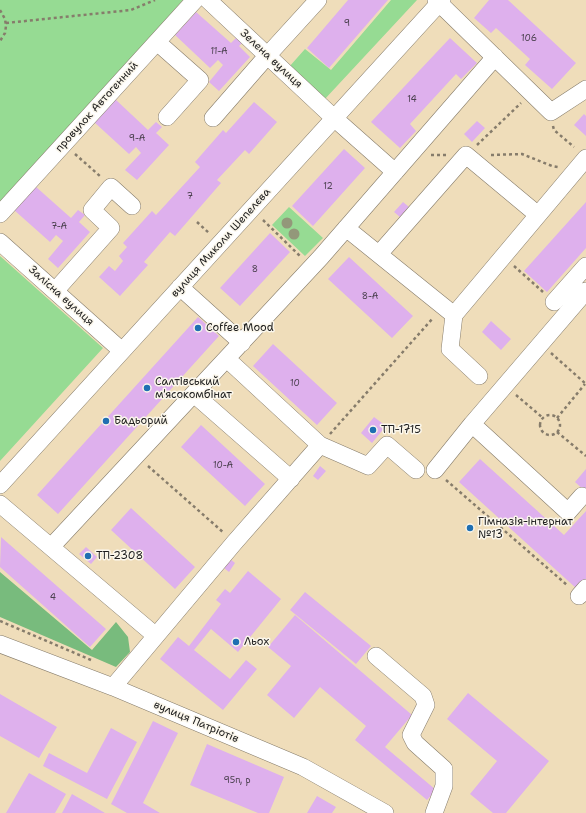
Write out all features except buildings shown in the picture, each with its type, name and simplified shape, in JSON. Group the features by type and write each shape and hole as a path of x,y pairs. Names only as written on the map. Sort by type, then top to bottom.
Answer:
{"street":[{"name":"провулок Автогенний","path":"0,214 195,0"},
{"name":"Зелена вулиця","path":"208,0 394,172"},
{"path":"213,118 318,0"},
{"path":"439,1 551,112 586,89"},
{"name":"вулиця Миколи Шепелєва","path":"0,485 439,1"},
{"path":"157,42 200,80 166,117"},
{"path":"51,547 312,267 495,57"},
{"path":"379,254 466,155 538,215"},
{"path":"448,311 503,256 538,215 580,158"},
{"path":"55,290 111,228 92,210 111,187 132,206"},
{"path":"346,228 448,311 450,349 479,376"},
{"name":"Залісна вулиця","path":"0,242 122,351"},
{"path":"554,302 586,266"},
{"path":"180,287 242,343"},
{"path":"435,470 504,386 586,291"},
{"path":"227,359 320,445 368,466 387,445 416,470"},
{"path":"194,394 290,479"},
{"path":"472,424 568,512 582,496"},
{"path":"113,687 234,543 320,445"},
{"path":"0,504 156,636"},
{"name":"вулиця Патріотів","path":"0,644 113,687 303,767 384,813"},
{"path":"376,656 423,696 426,705 411,735 415,743 444,769 444,786 434,813"}],"path":[{"path":"6,23 131,10 155,0"},
{"path":"0,10 6,23 5,33 0,41"},
{"path":"466,155 532,93"},
{"path":"410,154 522,154 552,166 580,158 554,130 551,112"},
{"path":"64,144 111,187"},
{"path":"262,220 312,267"},
{"path":"197,222 211,234"},
{"path":"503,256 554,302"},
{"path":"320,445 448,311"},
{"path":"541,344 586,384 557,418"},
{"path":"504,386 543,418"},
{"path":"550,415 557,418 560,425 558,432 551,435 544,433 540,426 543,418 550,415"},
{"path":"558,432 586,456"},
{"path":"136,456 234,543"},
{"path":"435,470 583,592"},
{"path":"0,621 95,662"}],"green space":[{"path":"0,0 183,0 0,208"},
{"path":"391,0 417,0 324,100 289,67 305,49 331,70"},
{"path":"289,207 323,238 305,256 272,225"},
{"path":"0,256 103,348 0,461"},
{"path":"0,572 92,650 116,622 128,637 130,652 116,667 0,617"}],"place":[{"name":"Coffee Mood","path":"198,328"},
{"name":"Салтівський м'ясокомбінат","path":"147,388"},
{"name":"Бадьорий","path":"106,421"},
{"name":"ТП-1715","path":"373,430"},
{"name":"Гімназія-інтернат №13","path":"470,528"},
{"name":"ТП-2308","path":"88,556"},
{"name":"Льох","path":"236,642"}]}
